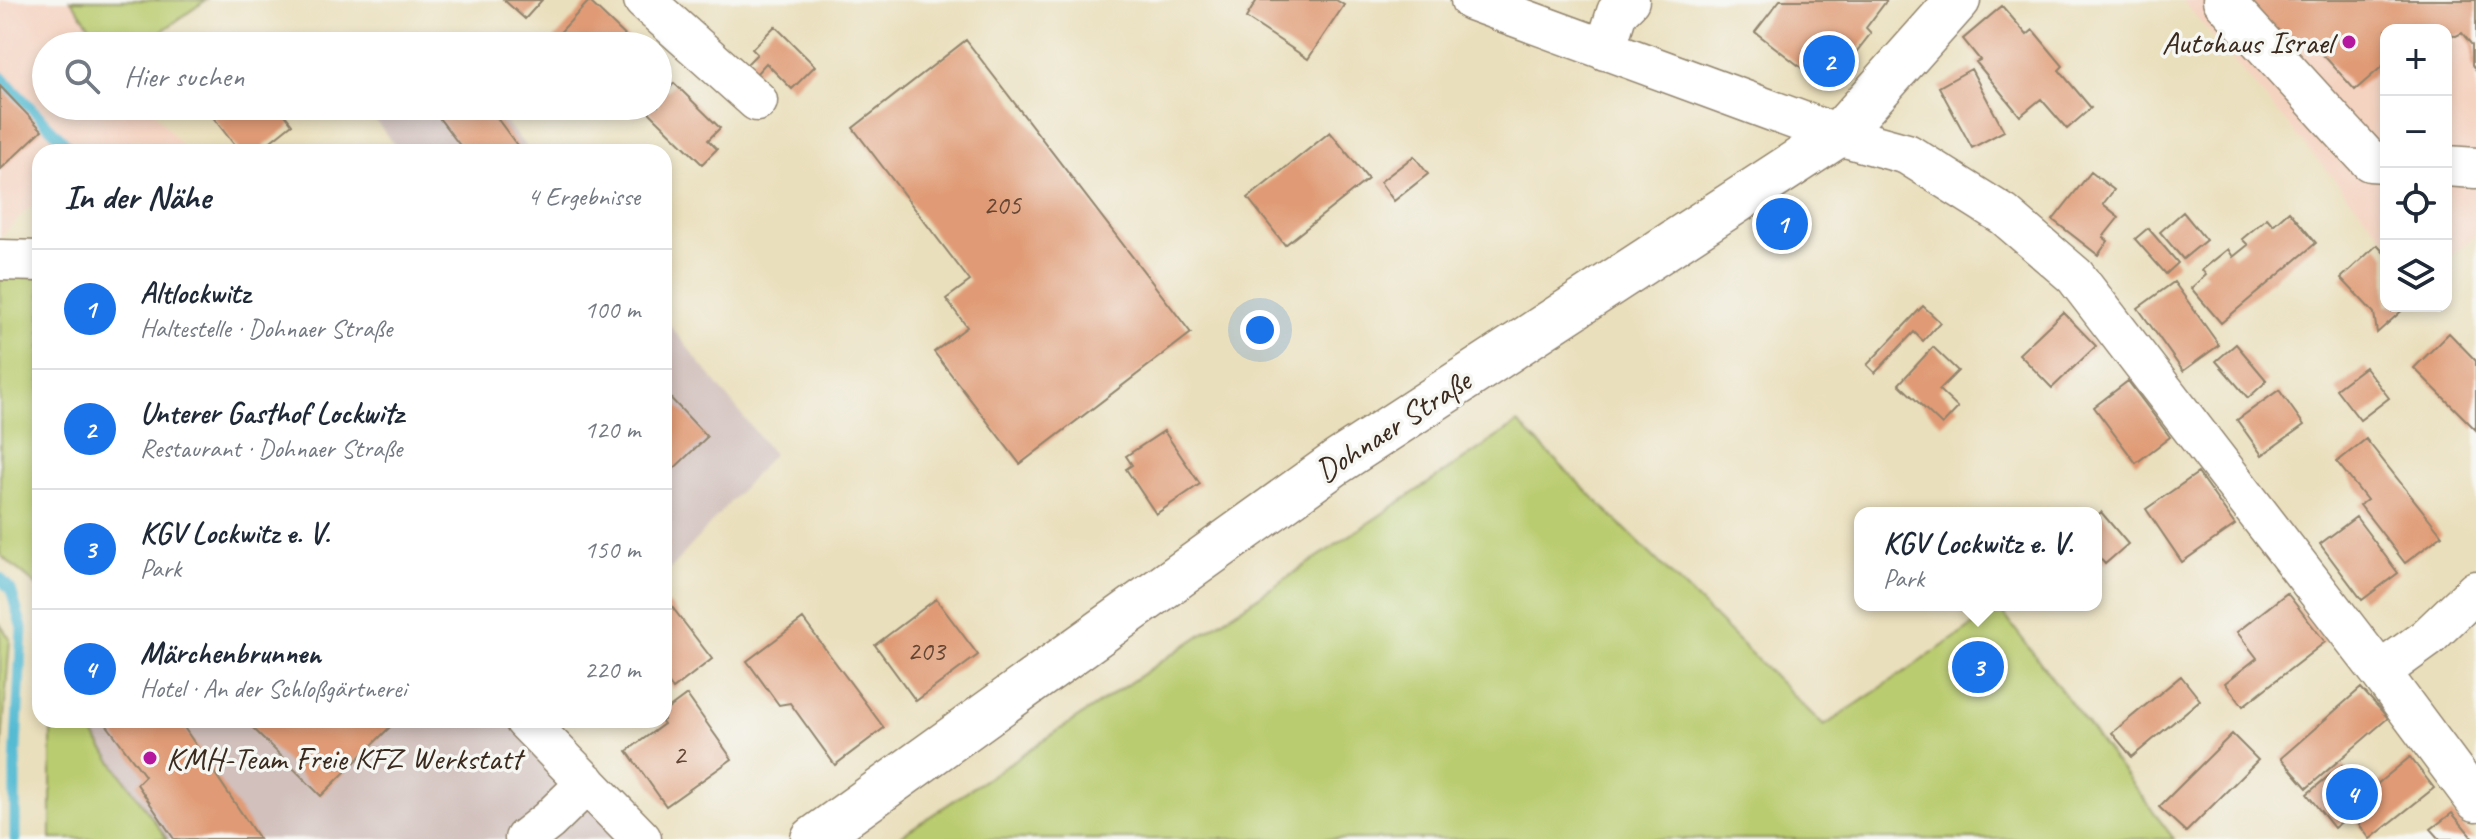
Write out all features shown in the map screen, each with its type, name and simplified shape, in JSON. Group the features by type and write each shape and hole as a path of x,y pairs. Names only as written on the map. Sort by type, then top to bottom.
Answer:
{"main road":[{"name":"Dohnaer Straße","path":"813,839 1336,463 1838,135 1958,0"}],"street":[{"path":"644,0 757,101"},
{"path":"1471,0 1838,135 1907,154 2004,215 2075,276 2476,801"},
{"path":"1605,50 1617,12 1629,0"},
{"path":"2223,0 2370,161 2380,162"},
{"path":"2452,166 2476,168"},
{"path":"0,260 32,261"},
{"path":"2380,672 2427,638 2476,591"},
{"path":"533,728 641,839"},
{"path":"525,839 587,783"}],"shaded area":[{"path":"0,0 71,0 94,32 32,32 32,120 161,120 180,144 32,144 32,208 30,206 0,237"},
{"path":"2182,0 2476,0 2476,235 2452,255 2452,24 2380,24 2380,233"},
{"path":"375,120 504,120 523,144 394,144"},
{"path":"672,328 773,454 672,567"},
{"path":"89,728 541,728 624,839 167,839"}],"green space":[{"path":"71,0 206,0 161,32 94,32"},
{"path":"0,276 32,276 32,581 0,555"},
{"path":"1518,423 1824,726 1995,611 2001,611 2174,839 896,839"},
{"path":"0,624 10,639 0,769"},
{"path":"51,728 89,728 167,839 51,839"}],"building":[{"path":"504,0 542,0 525,19"},
{"path":"1257,0 1336,0 1344,5 1308,59 1246,18"},
{"path":"1780,0 1887,0 1866,28 1871,33 1828,88 1755,32"},
{"name":"Autohaus Israel","path":"2231,0 2476,0 2476,71 2472,65 2472,45 2462,33 2452,36 2452,24 2380,24 2380,68 2355,90 2308,38 2265,35"},
{"path":"589,1 621,32 560,32"},
{"path":"2002,6 2027,35 2033,30 2063,66 2059,70 2091,108 2067,129 2041,99 2020,116 1976,62 1980,60 1963,39"},
{"path":"775,26 815,66 792,89 766,63 756,74 746,65 757,54 752,49"},
{"path":"966,40 1191,333 1020,464 934,352 967,327 946,299 970,281 853,128"},
{"path":"1971,69 2004,131 1972,148 1939,87"},
{"path":"674,83 720,128 708,140 717,149 702,164 657,120 672,120"},
{"path":"0,86 42,130 0,170"},
{"path":"215,120 289,120 292,124 267,144 234,144"},
{"path":"441,120 498,120 516,144 459,144"},
{"path":"1330,132 1368,179 1285,245 1248,198"},
{"path":"1414,156 1428,174 1394,201 1380,182"},
{"path":"2091,172 2114,190 2103,204 2119,217 2103,237 2108,241 2098,255 2053,220"},
{"path":"2289,211 2316,243 2221,323 2191,288 2206,275 2202,270 2228,249 2233,257 2248,245 2242,239 2267,218 2273,225"},
{"path":"2183,212 2206,240 2183,259 2160,232"},
{"path":"2148,228 2178,263 2166,274 2135,239"},
{"path":"2377,245 2380,248 2380,312 2400,312 2377,333 2374,313 2341,278"},
{"path":"2174,282 2219,345 2183,371 2138,308"},
{"path":"1923,306 1940,322 1923,341 1914,332 1875,373 1867,365"},
{"path":"2063,312 2096,346 2052,388 2019,354"},
{"path":"2449,333 2476,361 2476,430 2414,368"},
{"path":"2236,344 2267,381 2248,398 2216,361"},
{"path":"1933,347 1958,371 1939,390 1958,408 1942,425 1899,384"},
{"path":"2365,367 2389,398 2360,420 2336,389"},
{"path":"2128,381 2170,437 2136,463 2094,407"},
{"path":"2279,390 2304,425 2262,455 2237,420"},
{"path":"672,400 707,437 672,470"},
{"path":"1164,431 1200,484 1156,514 1126,469 1132,465 1126,456"},
{"path":"2366,439 2442,535 2405,563 2360,505 2367,500 2337,462"},
{"path":"2198,473 2235,525 2182,562 2146,509"},
{"path":"2102,513 2128,544 2105,564 2102,561"},
{"path":"2356,517 2398,573 2362,600 2320,544"},
{"path":"2287,593 2325,642 2243,706 2225,683 2257,658 2237,632"},
{"path":"936,599 978,655 916,701 875,645"},
{"path":"672,607 712,659 672,688"},
{"path":"803,619 884,728 835,765 790,703 779,705 747,661"},
{"path":"2181,676 2200,700 2132,757 2112,733"},
{"path":"2361,688 2388,718 2307,788 2281,758"},
{"path":"687,695 732,759 666,806 627,751 659,728 672,728 672,706"},
{"path":"109,728 184,728 259,839 174,839 137,784 145,776"},
{"path":"253,728 389,728 321,796"},
{"path":"2232,734 2258,760 2186,832 2159,807"},
{"path":"2410,757 2434,788 2370,839 2351,814 2334,828 2307,794 2342,765 2365,794"},
{"path":"2452,813 2474,839 2440,839 2431,829"}],"waterway":[{"path":"0,76 32,109"},
{"path":"43,120 66,144"},
{"path":"0,578 11,590 22,628 15,839"}],"place":[{"name":"Autohaus Israel","path":"2349,42"},
{"name":"Unterer Gasthof Lockwitz","path":"1829,61"},
{"name":"Altlockwitz","path":"1782,224"},
{"name":"KGV Lockwitz e. V.","path":"1978,667"},
{"name":"KMH-Team Freie KFZ Werkstatt","path":"150,758"},
{"name":"Märchenbrunnen","path":"2352,794"}]}
